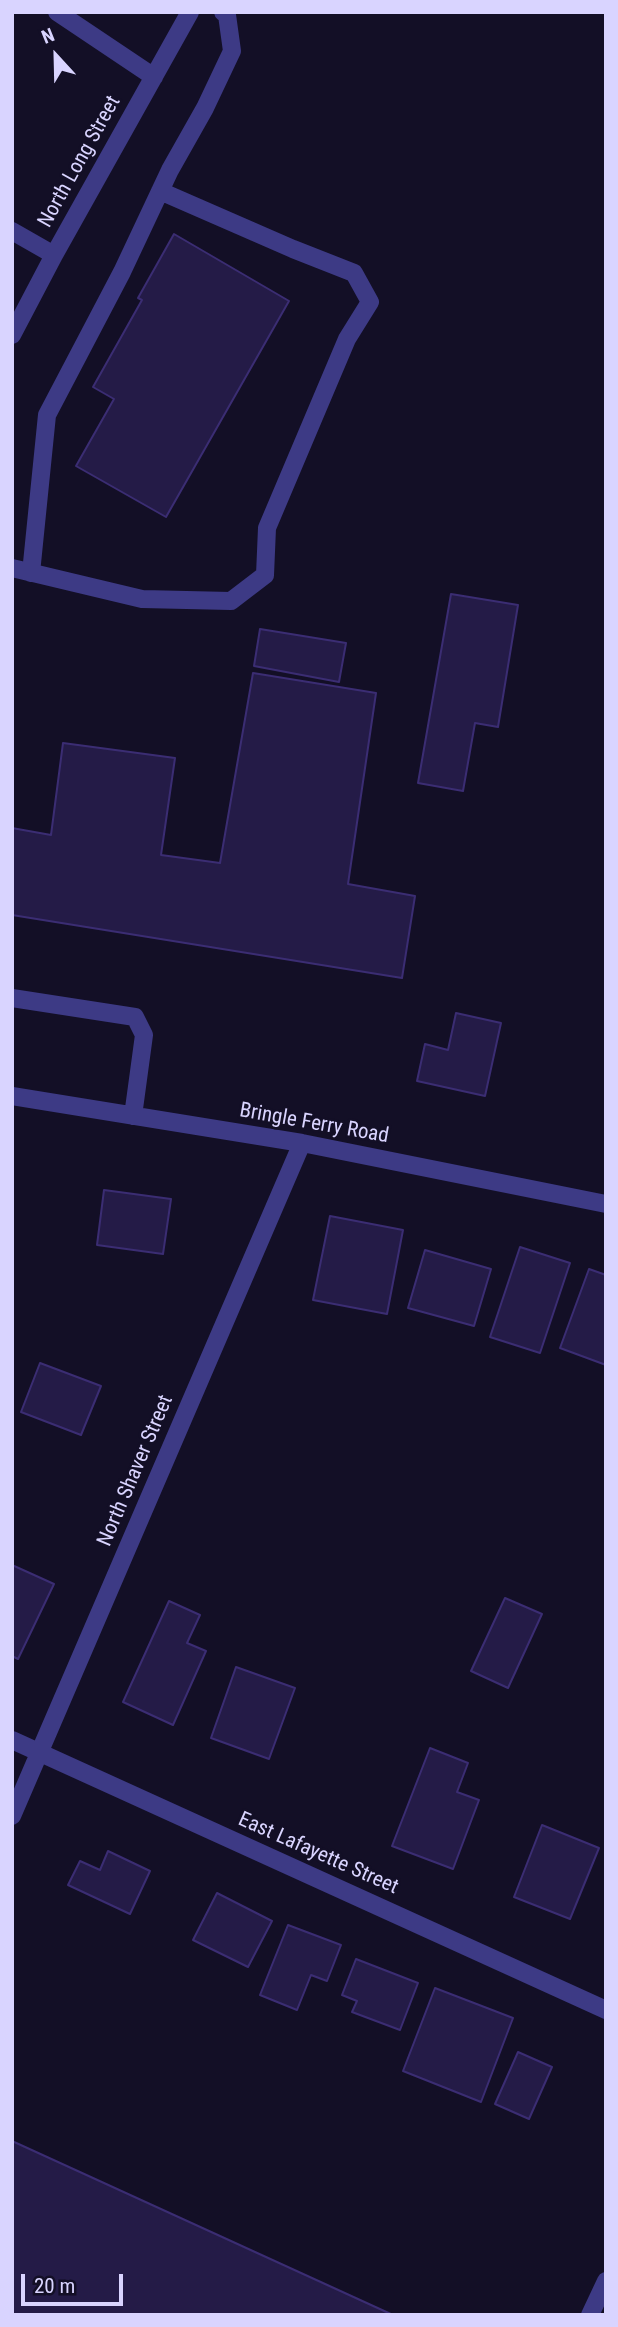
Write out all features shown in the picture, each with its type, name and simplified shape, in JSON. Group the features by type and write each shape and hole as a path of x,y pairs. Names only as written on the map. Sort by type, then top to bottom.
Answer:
{"street":[{"path":"57,12 154,77"},
{"name":"North Long Street","path":"12,335 190,12"},
{"path":"31,573 47,415 232,51 227,15 223,12"},
{"path":"12,568 142,599 232,601 265,575 267,528 347,339 370,302 354,274 160,191"},
{"path":"12,231 54,255"},
{"path":"12,998 135,1017 144,1035 133,1116"},
{"name":"Bringle Ferry Road","path":"12,1096 302,1143 606,1204"},
{"name":"North Shaver Street","path":"12,1816 302,1143"},
{"name":"East Lafayette Street","path":"12,1740 606,2010"},
{"path":"590,2315 606,2281"}],"building":[{"path":"174,234 289,301 166,517 76,466 114,399 93,387 142,300 138,298"},
{"path":"451,594 518,605 498,727 475,723 463,791 418,783"},
{"path":"260,629 346,643 339,682 254,666"},
{"path":"253,673 376,693 348,884 415,896 402,978 12,915 12,828 51,835 63,743 175,758 161,855 220,863"},
{"path":"456,1013 501,1023 485,1096 417,1081 425,1044 448,1050"},
{"path":"104,1190 171,1199 163,1254 97,1245"},
{"path":"330,1216 403,1230 387,1314 313,1300"},
{"path":"520,1247 570,1263 540,1353 490,1337"},
{"path":"425,1250 491,1269 474,1326 408,1308"},
{"path":"589,1269 606,1275 606,1365 560,1348"},
{"path":"40,1363 101,1386 81,1435 21,1412"},
{"path":"12,1565 54,1584 18,1659 12,1656"},
{"path":"505,1598 542,1614 508,1688 471,1671"},
{"path":"169,1601 200,1615 187,1643 206,1651 173,1725 123,1702"},
{"path":"236,1667 295,1688 269,1759 211,1738"},
{"path":"430,1748 468,1763 457,1792 479,1800 453,1869 392,1846"},
{"path":"542,1825 599,1848 570,1919 514,1897"},
{"path":"108,1851 150,1871 130,1914 68,1885 80,1861 100,1870"},
{"path":"217,1893 272,1921 248,1967 193,1940"},
{"path":"288,1925 341,1945 327,1981 311,1975 297,2010 260,1995"},
{"path":"356,1959 418,1983 400,2030 352,2012 357,2001 342,1995"},
{"path":"435,1988 513,2018 481,2102 403,2071"},
{"path":"518,2052 552,2067 529,2119 495,2104"},
{"path":"12,2141 393,2315 12,2315"}]}
